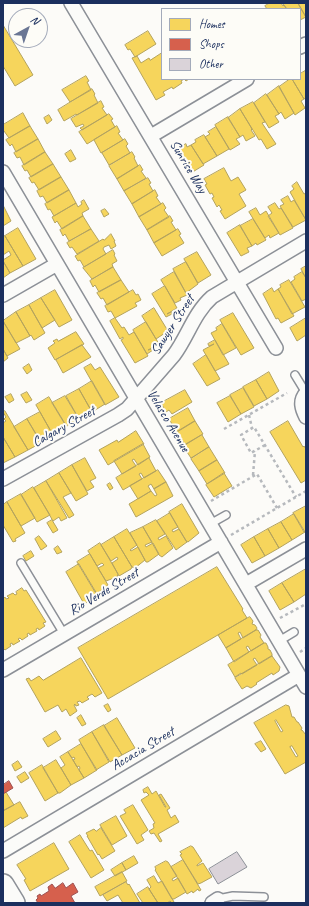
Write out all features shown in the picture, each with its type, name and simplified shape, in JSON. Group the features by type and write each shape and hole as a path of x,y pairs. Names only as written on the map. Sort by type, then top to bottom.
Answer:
{"main road":[{"path":"3,885 14,903"}],"street":[{"name":"Sunrise Way","path":"71,3 276,348"},
{"path":"151,136 245,80"},
{"name":"Velasco Avenue","path":"3,172 306,687"},
{"name":"Sawyer Street","path":"137,399 174,355 203,304 212,297 306,241"},
{"path":"3,295 57,264"},
{"path":"306,393 302,402 302,408 306,417"},
{"name":"Calgary Street","path":"3,479 118,415 127,409 137,399"},
{"name":"Rio Verde Street","path":"3,670 221,542"},
{"path":"246,584 306,550"},
{"name":"Accacia Street","path":"3,851 299,675"}],"lane":[{"path":"295,375 306,393"},
{"path":"210,524 226,515"},
{"path":"21,564 64,634"},
{"path":"279,641 294,632"},
{"path":"215,901 233,896 264,898"}],"path":[{"path":"224,430 287,393"},
{"path":"249,414 252,428 254,427 296,497"},
{"path":"252,428 241,435 251,453 265,445"},
{"path":"253,476 255,451"},
{"path":"200,508 257,474 277,508"},
{"path":"221,542 306,491"},
{"path":"270,625 306,604"}],"building: Homes":[{"path":"270,3 281,3 286,8 266,8 265,6"},
{"path":"283,3 298,3 301,8 286,8"},
{"path":"298,3 306,3 306,17 301,8"},
{"path":"301,8 306,17 301,20"},
{"path":"3,25 8,33 8,48 17,48 33,75 15,86 3,66"},
{"path":"148,31 156,44 135,57 130,49 128,50 125,45"},
{"path":"161,54 161,80 182,80 181,81 182,83 173,89 172,87 163,92 165,95 156,100 132,58 137,56 141,63 149,58 150,60"},
{"path":"305,71 306,74 306,98 304,99 293,80 301,80 301,73"},
{"path":"86,76 91,90 70,102 62,90"},
{"path":"289,80 293,80 304,99 301,101 305,108 295,115 279,87"},
{"path":"279,86 294,113 285,119 281,112 279,114 267,95"},
{"path":"92,89 98,103 64,121 58,110"},
{"path":"266,94 279,114 275,116 279,122 269,128 254,103"},
{"path":"101,101 104,107 102,108 107,115 82,130 80,128 84,126 83,124 76,127 71,119"},
{"path":"253,102 265,122 262,123 276,144 267,149 261,139 259,140 240,109"},
{"path":"240,109 255,136 246,141 243,135 240,137 228,118"},
{"path":"23,113 30,126 9,138 4,131 3,132 3,125"},
{"path":"109,114 113,119 111,120 115,127 87,144 79,132"},
{"path":"49,115 52,120 47,124 44,118"},
{"path":"228,117 240,137 236,139 240,144 230,150 215,125"},
{"path":"30,126 38,139 16,152 12,144 10,146 6,140"},
{"path":"117,126 120,132 118,133 123,140 101,153 94,140"},
{"path":"216,127 229,149 217,156 205,137 210,134 208,132"},
{"path":"204,135 217,156 203,164 191,145 196,142 195,140"},
{"path":"38,139 45,152 24,165 20,157 17,158 14,153"},
{"path":"125,139 128,144 126,146 130,153 109,165 102,153"},
{"path":"186,144 187,147 191,145 204,165 191,173 177,149"},
{"path":"71,150 76,159 70,162 65,154"},
{"path":"45,152 53,164 31,177 27,170 25,171 22,166"},
{"path":"132,152 138,166 117,179 109,166"},
{"path":"53,164 61,177 39,190 34,182 32,183 29,178"},
{"path":"140,165 143,170 141,171 146,178 124,191 117,179"},
{"path":"224,168 231,181 238,177 246,190 239,194 246,206 225,219 220,211 222,210 219,205 217,207 212,198 214,197 212,193 210,194 205,185 207,184 204,179"},
{"path":"61,177 69,190 47,203 43,196 40,197 37,191"},
{"path":"148,178 151,183 149,184 153,191 132,204 124,191"},
{"path":"297,182 304,194 306,193 306,220 290,192 294,189 292,186"},
{"path":"69,190 76,203 54,216 45,204"},
{"path":"155,190 158,196 156,197 161,204 139,217 132,204"},
{"path":"288,196 291,202 294,200 306,220 293,227 280,206 284,204 281,200"},
{"path":"84,200 89,209 82,213 83,216 62,229 57,221 55,223 52,217 76,203 78,207"},
{"path":"163,203 166,208 164,210 169,217 147,230 139,217"},
{"path":"275,203 279,209 281,208 293,228 280,235 268,216 272,213 268,207"},
{"path":"4,207 11,221 3,226 3,208"},
{"path":"256,208 260,215 266,211 279,233 270,238 269,235 265,238 249,212"},
{"path":"105,209 109,214 104,217 101,211"},
{"path":"83,216 91,229 69,241 65,234 63,236 60,230"},
{"path":"170,216 173,221 171,222 176,230 154,243 147,230"},
{"path":"253,219 266,240 252,246 240,226"},
{"path":"240,225 252,246 247,248 249,252 241,256 227,233"},
{"path":"18,228 36,259 23,266 5,236"},
{"path":"91,229 99,241 77,254 67,243"},
{"path":"178,229 181,234 179,235 184,243 162,256 154,243"},
{"path":"111,234 116,246 111,249 109,245 104,247 103,249 106,254 84,267 80,260 78,261 75,256 103,239 104,240"},
{"path":"5,236 23,266 10,273 3,261 11,255 9,251 3,255 3,237"},
{"path":"113,250 117,261 112,264 113,267 92,279 83,268"},
{"path":"197,252 211,275 198,283 184,259"},
{"path":"3,261 10,273 3,278"},
{"path":"186,262 198,284 186,293 173,269"},
{"path":"306,266 306,278 301,269"},
{"path":"113,267 121,280 99,292 95,285 93,287 90,281"},
{"path":"174,272 187,295 180,298 181,300 175,303 161,280"},
{"path":"302,272 306,278 306,299 302,301 291,282 295,279 294,277"},
{"path":"121,280 129,292 107,305 103,298 101,299 97,293"},
{"path":"289,280 305,307 292,314 278,289 281,287 280,285"},
{"path":"165,286 177,308 167,314 171,312 172,314 166,317 152,294"},
{"path":"272,288 274,292 278,289 294,316 281,323 278,318 276,319 263,294"},
{"path":"55,290 72,320 59,327 41,298"},
{"path":"133,290 136,295 138,294 141,300 135,303 137,306 115,318 111,311 108,312 105,306"},
{"path":"41,298 55,320 42,328 29,305"},
{"path":"29,305 45,333 34,340 31,335 30,336 16,312"},
{"path":"154,308 168,331 156,339 142,316"},
{"path":"16,312 30,336 16,343 3,321"},
{"path":"233,313 254,348 241,355 220,320"},
{"path":"115,318 122,328 124,327 129,335 134,332 148,356 135,363 121,340 123,337 120,339 110,321"},
{"path":"306,318 306,335 297,341 290,328"},
{"path":"3,321 20,349 7,356 3,349"},
{"path":"146,322 159,344 148,350 153,350 147,354 133,330"},
{"path":"222,324 236,348 223,355 211,333 217,330 216,328"},
{"path":"76,332 84,344 55,360 48,348 55,343 53,341 57,339 58,341"},
{"path":"215,340 229,364 215,371 203,350 214,344 209,346 208,344"},
{"path":"82,345 91,357 63,373 56,360"},
{"path":"3,349 8,358 3,362"},
{"path":"206,355 220,379 207,386 193,364"},
{"path":"29,364 32,370 27,374 23,368"},
{"path":"91,364 95,370 100,367 119,397 105,405 84,368"},
{"path":"269,372 279,391 267,399 256,380"},
{"path":"256,380 267,399 254,406 243,387"},
{"path":"92,381 105,404 92,412 79,389"},
{"path":"243,388 254,407 241,414 230,395"},
{"path":"79,389 92,412 79,419 66,396"},
{"path":"185,390 192,402 172,414 169,410 166,412 161,403"},
{"path":"27,392 32,400 26,403 21,395"},
{"path":"11,394 14,400 9,403 5,397"},
{"path":"65,396 79,419 66,426 52,403"},
{"path":"230,396 241,414 228,422 217,403"},
{"path":"49,397 67,427 53,435 36,405"},
{"path":"188,408 195,421 177,432 169,419"},
{"path":"5,411 28,450 15,457 3,437 3,423 6,421 4,419 6,417 3,412"},
{"path":"40,412 53,435 41,442 27,419"},
{"path":"27,419 41,443 28,450 14,427"},
{"path":"195,421 203,434 185,445 177,432"},
{"path":"288,421 303,447 304,446 306,449 306,480 301,483 270,432"},
{"path":"136,431 144,444 108,465 99,450 117,440 118,442"},
{"path":"202,435 209,447 191,458 183,446"},
{"path":"3,437 15,457 3,463"},
{"path":"143,444 150,457 138,465 134,459 132,460 136,466 122,474 114,461"},
{"path":"209,447 217,460 199,471 191,459"},
{"path":"85,458 96,478 90,481 94,487 87,491 72,465"},
{"path":"149,458 156,471 144,478 141,473 139,474 142,479 123,490 116,478"},
{"path":"217,460 225,473 207,484 199,471"},
{"path":"72,465 88,494 76,501 59,473"},
{"path":"158,470 166,482 154,489 151,484 148,486 151,491 138,499 130,486"},
{"path":"59,473 71,493 63,497 74,515 69,518 46,481"},
{"path":"224,473 232,486 214,497 206,485"},
{"path":"46,481 67,518 61,521 59,517 53,521 34,488"},
{"path":"166,482 173,496 136,517 129,504 151,491 155,496 157,495 154,489"},
{"path":"110,483 113,488 110,490 107,485"},
{"path":"33,487 50,515 37,522 21,495"},
{"path":"21,494 35,518 21,526 7,502"},
{"path":"7,502 25,533 13,542 3,525 3,505"},
{"path":"182,504 199,533 188,542 169,512"},
{"path":"306,506 306,531 304,532 293,513"},
{"path":"170,513 178,527 172,530 173,532 179,529 187,542 176,550 157,521"},
{"path":"294,514 305,532 292,540 281,522"},
{"path":"52,520 58,530 53,533 47,523"},
{"path":"156,520 165,534 158,538 159,540 166,536 173,548 162,557 159,555 143,527"},
{"path":"281,522 292,540 279,548 268,529"},
{"path":"143,527 152,542 145,545 146,547 153,543 159,554 148,562 146,562 130,533"},
{"path":"127,529 137,545 130,550 131,551 138,547 145,560 135,568 132,567 114,537"},
{"path":"268,529 279,548 265,556 254,537"},
{"path":"39,536 47,546 41,550 35,539"},
{"path":"114,537 132,567 119,576 112,563 118,559 117,557 111,561 101,545"},
{"path":"254,537 265,556 252,563 241,545"},
{"path":"100,543 118,574 117,577 106,581 98,568 104,565 102,563 97,566 88,551"},
{"path":"58,546 62,552 57,554 54,549"},
{"path":"31,551 34,556 26,561 23,556"},
{"path":"90,554 108,585 98,593 95,592 77,562"},
{"path":"79,564 97,594 86,603 83,602 66,572"},
{"path":"217,567 247,618 108,699 78,648"},
{"path":"306,569 306,594 294,602 282,583"},
{"path":"282,583 294,602 280,610 269,591"},
{"path":"22,588 24,591 26,590 46,622 43,623 45,626 39,630 38,628 36,629 37,631 30,635 29,633 27,634 28,636 22,640 20,638 18,639 20,641 13,645 12,643 10,644 11,646 5,650 3,648 3,599 5,597 6,599 9,598 7,596 13,593 15,595 17,594 16,592"},
{"path":"250,617 253,621 252,624 257,628 256,630 243,638 240,632 238,633 241,639 226,648 218,635"},
{"path":"258,630 264,643 251,651 248,646 246,647 249,652 234,662 226,648"},
{"path":"266,643 272,656 259,664 255,658 253,659 257,665 235,677 228,665"},
{"path":"272,656 280,667 279,671 273,675 272,673 251,688 247,686 242,689 235,678"},
{"path":"81,658 102,693 95,697 92,694 87,697 89,699 82,703 80,701 77,702 79,705 74,705 77,711 70,716 66,709 62,712 58,705 45,712 26,679 29,678 31,681 39,676 43,680"},
{"path":"108,704 111,710 108,712 104,706"},
{"path":"286,705 289,706 292,717 294,717 298,722 302,728 301,730 306,735 306,762 285,774 254,723","holes":["276,720 283,731 281,732 275,721","292,746 298,756 296,757 290,747"]},
{"path":"81,715 86,724 82,726 77,718"},
{"path":"117,718 135,748 122,755 104,726"},
{"path":"104,725 122,755 110,762 92,732"},
{"path":"56,731 61,739 48,747 43,739"},
{"path":"92,732 109,762 96,770 79,740"},
{"path":"261,741 266,749 261,752 255,744"},
{"path":"81,744 97,770 84,778 79,770 79,766 77,767 73,760 75,759 74,757 72,758 68,752"},
{"path":"68,752 84,778 71,785 61,768 65,765 60,757"},
{"path":"56,760 71,785 60,793 58,793 43,768"},
{"path":"18,761 22,767 15,771 12,765"},
{"path":"42,765 58,793 45,801 29,773"},
{"path":"25,772 29,778 21,783 17,777"},
{"path":"148,787 152,794 156,791 166,807 159,795 161,794 170,808 167,810 171,818 175,815 179,822 158,834 162,841 160,842 154,833 151,834 149,831 154,828 153,824 155,823 141,800 149,795 146,792 144,793 143,790"},
{"path":"6,792 14,805 3,811 3,794"},
{"path":"20,802 28,816 22,819 21,817 3,828 3,811"},
{"path":"133,805 148,830 141,835 144,840 137,844 120,816 126,813 124,810"},
{"path":"116,816 127,836 112,845 100,825"},
{"path":"101,828 115,851 102,859 99,854 98,855 86,833 94,829 96,831"},
{"path":"80,835 90,851 92,850 104,870 91,878 69,842"},
{"path":"54,843 69,869 30,891 24,880 26,879 17,865"},
{"path":"191,846 202,861 197,866 203,863 212,877 198,884 180,855 182,854 180,852"},
{"path":"134,856 138,863 126,870 122,863"},
{"path":"183,860 201,890 199,891 198,889 193,893 192,891 187,894 171,867"},
{"path":"166,861 177,876 172,879 173,881 178,878 186,892 174,899 172,899 155,870 155,867"},
{"path":"122,863 126,870 115,876 111,870"},
{"path":"122,872 127,881 100,896 95,887"},
{"path":"154,876 158,883 162,881 174,902 172,903 170,901 167,903 158,903 149,889 151,887 147,880"},
{"path":"126,882 128,885 129,884 140,903 123,903 118,895 107,901 103,895"},
{"path":"148,887 158,903 143,903 137,894"}],"building: Shops":[{"path":"9,781 13,788 3,794 3,785"},
{"path":"63,883 66,888 73,883 78,892 71,896 75,903 38,903 36,900 38,898 37,896 40,894 41,896 49,891 48,887 52,884 55,888"}],"building: Other":[{"path":"237,852 247,867 218,884 209,869"}]}
